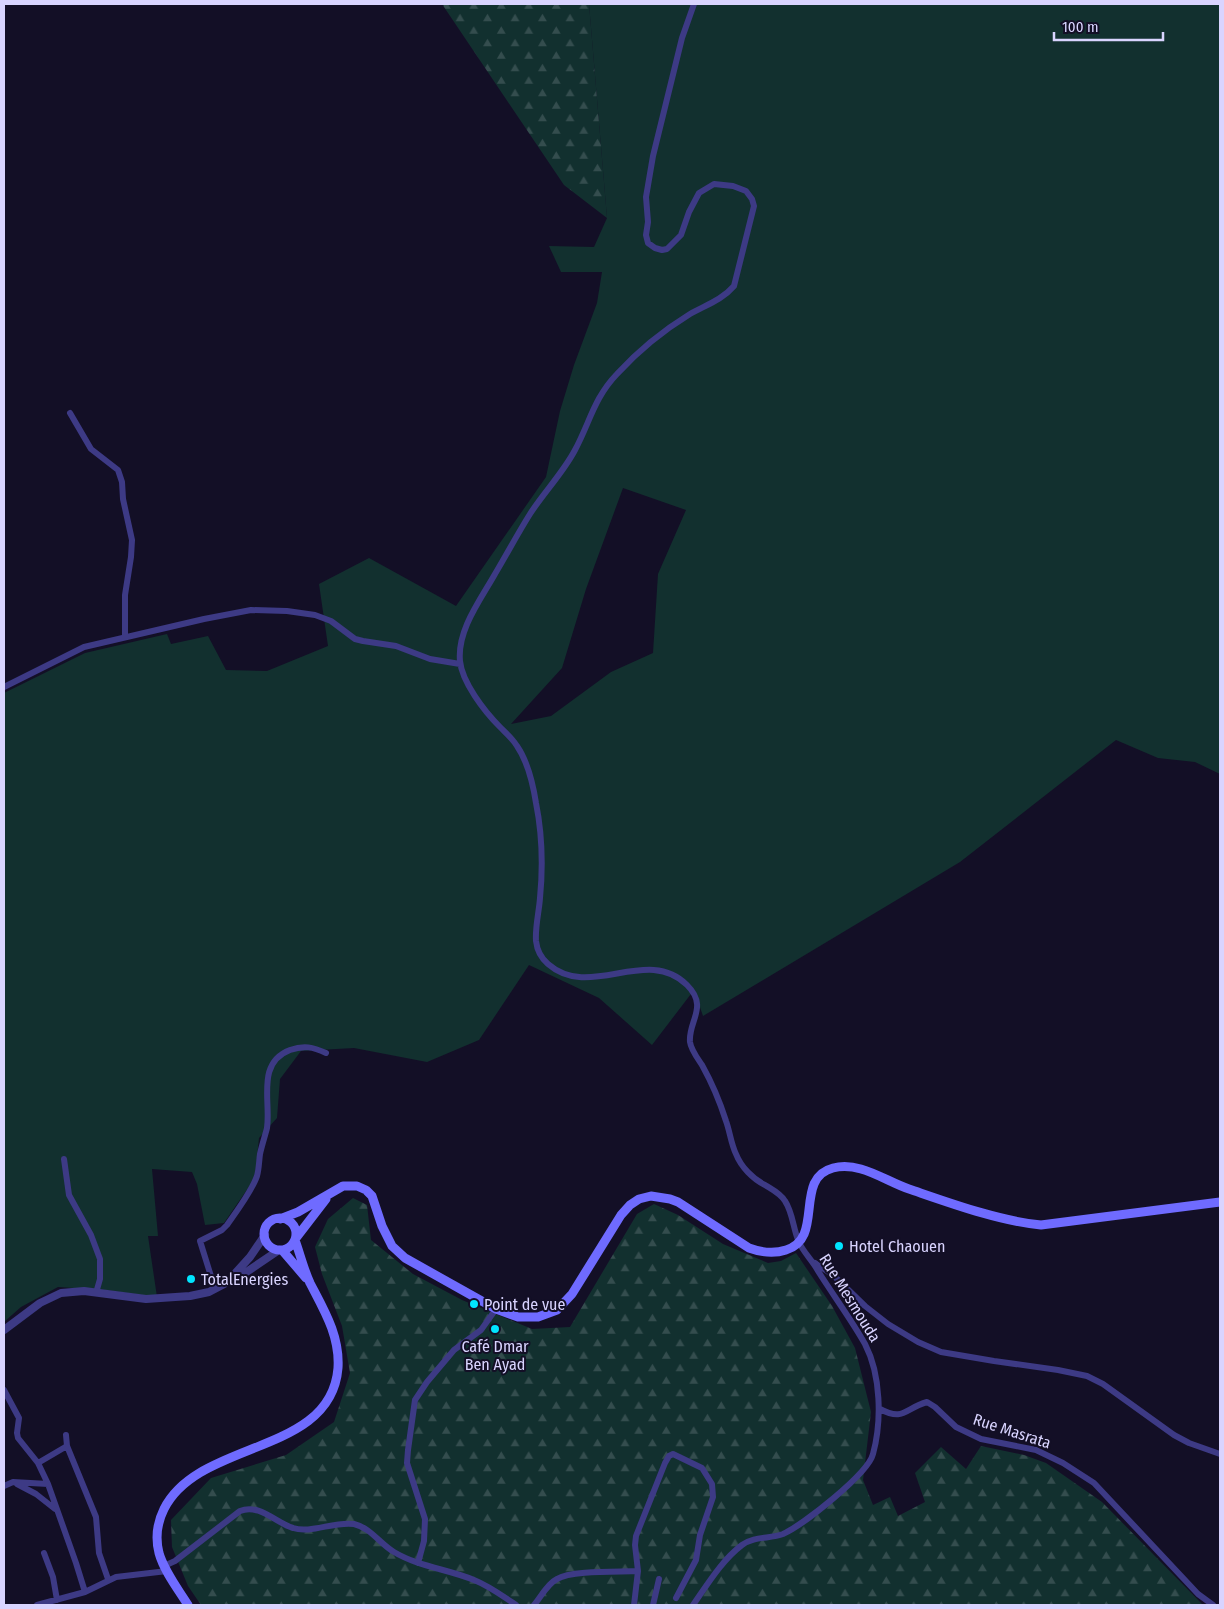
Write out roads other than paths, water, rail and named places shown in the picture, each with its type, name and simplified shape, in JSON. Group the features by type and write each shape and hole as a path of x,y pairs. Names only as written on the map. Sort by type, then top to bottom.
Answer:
{"main road":[{"path":"310,1282 281,1250 269,1245 265,1234 268,1225 276,1219 298,1212 343,1186 350,1184 366,1190 372,1196 382,1226 392,1246 406,1258 496,1309 518,1317 527,1318 548,1314 557,1310 572,1294 621,1215 635,1202 651,1196 662,1196 678,1202 749,1248 760,1251 781,1252 799,1244 804,1237 811,1193 816,1180 829,1169 846,1166 856,1167 907,1188 1026,1224 1041,1225 1220,1202"},
{"path":"281,1250 292,1245 321,1204 332,1193"},
{"path":"188,1605 159,1554 157,1528 160,1516 167,1503 182,1486 199,1473 217,1463 293,1431 312,1418 329,1397 338,1370 337,1348 330,1322 310,1282 296,1239 295,1228 293,1224 280,1218"}],"street":[{"path":"694,4 682,38 653,156 646,197 648,222 646,235 648,243 655,248 668,249 680,235 689,212 700,193 714,184 733,186 746,191 752,199 754,206 734,286 725,296 689,314 655,339 619,371 606,386 596,402 575,449 532,512 469,622 460,646 460,664 466,682 490,716 514,741 526,761 536,802 540,842 540,898 536,939 538,951 544,961 574,977 600,977 646,969 663,971 685,984 694,996 697,1014 690,1042 711,1080 726,1118 736,1156 749,1174 761,1184 776,1191 785,1200 791,1212 799,1244"},
{"path":"70,413 91,449 118,470 122,482 123,499 132,540 125,602 125,637"},
{"path":"4,687 76,650 242,611 287,611 322,617 362,641 396,646 430,659 460,664"},
{"path":"215,1289 200,1241 222,1230 227,1225 257,1178 262,1143 267,1128 268,1073 276,1058 291,1050 309,1046 326,1053"},
{"path":"64,1159 69,1195 91,1235 100,1259 100,1279 96,1293"},
{"path":"225,1284 250,1257 265,1234"},
{"name":"Rue Mesmouda","path":"693,1605 727,1559 742,1545 748,1541 780,1535 792,1529 831,1501 861,1473 874,1454 880,1409 874,1368 866,1346 812,1261 799,1244"},
{"path":"4,1330 26,1312 61,1293 96,1293 146,1298 172,1298 202,1294 246,1273 281,1250"},
{"path":"812,1261 833,1275 888,1324 918,1342 941,1352 1087,1376 1103,1384 1174,1435 1189,1443 1220,1454"},
{"path":"418,1563 425,1532 425,1519 408,1463 415,1400 423,1386 454,1350 481,1330 496,1309"},
{"path":"4,1390 18,1418 18,1438 38,1462 48,1484 84,1592"},
{"name":"Rue Masrata","path":"880,1409 893,1416 902,1414 927,1402 956,1426 981,1439 1036,1450 1062,1463 1094,1483 1198,1594 1213,1605"},
{"path":"66,1435 67,1446 96,1517 99,1552 108,1579"},
{"path":"38,1462 67,1446"},
{"path":"634,1605 638,1571 636,1536 665,1463 669,1456 673,1454 702,1468 712,1484 713,1497 700,1535 696,1560 676,1598"},
{"path":"4,1486 12,1482 48,1484"},
{"path":"12,1482 36,1494 56,1510"},
{"path":"39,1605 84,1592 108,1579 166,1569 240,1511 250,1509 265,1513 292,1528 353,1524 370,1531 392,1551 418,1563 485,1585 516,1605"},
{"path":"44,1553 53,1577 57,1600"},
{"path":"534,1605 550,1583 564,1576 582,1573 638,1571"},
{"path":"653,1605 659,1579"}],"place":[{"name":"Hotel Chaouen","path":"839,1246"},
{"name":"TotalEnergies","path":"191,1279"},
{"name":"Point de vue","path":"474,1304"},
{"name":"Café Dmar Ben Ayad","path":"495,1329"}]}
